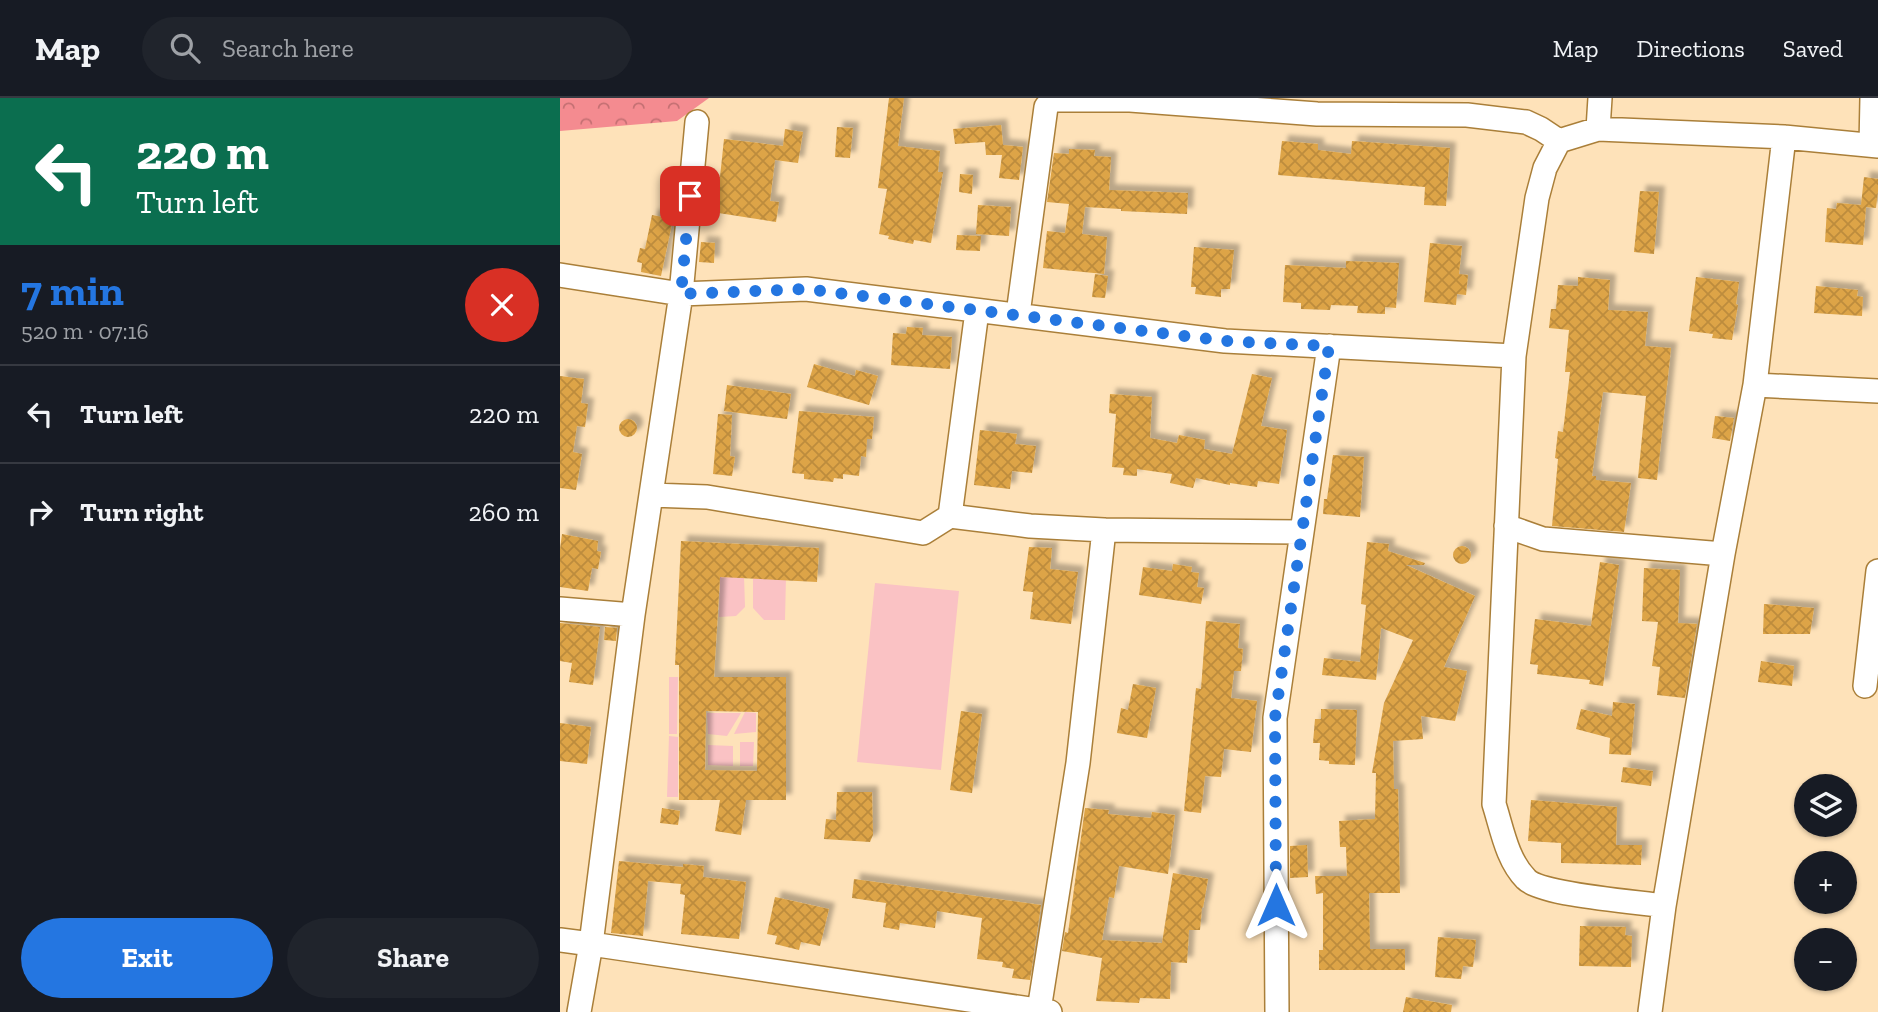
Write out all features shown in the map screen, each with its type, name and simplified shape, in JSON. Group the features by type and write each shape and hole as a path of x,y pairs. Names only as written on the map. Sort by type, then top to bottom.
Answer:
{"street":[{"path":"1598,129 1600,98"},
{"path":"1664,906 1550,890 1527,882 1514,863 1494,804 1514,356 1537,198 1545,168 1559,142 1581,132 1598,129 1784,137 1874,145 1872,98"},
{"path":"1018,314 1046,107 1052,100 1198,101 1317,114 1467,115 1526,122 1559,142"},
{"path":"579,1012 591,944 633,615 681,294 697,122"},
{"path":"1650,1012 1664,906 1723,554 1755,384 1784,137"},
{"path":"560,275 681,294 806,289 1225,341 1514,356"},
{"path":"950,516 977,312"},
{"path":"1277,1012 1275,718 1329,346"},
{"path":"1755,384 1878,391"},
{"path":"651,495 707,498 923,533 950,516 1030,526 1104,530 1301,531"},
{"path":"1506,526 1543,539 1723,554"},
{"path":"560,940 1045,1011 1078,763 1104,530"},
{"path":"1866,686 1878,571"},
{"path":"560,608 633,615"}],"shaded area":[{"path":"720,575 744,576 745,607 736,616 719,617"},
{"path":"753,576 786,577 785,620 764,620 753,608"},
{"path":"875,583 959,591 941,770 857,762"},
{"path":"669,677 678,677 677,734 669,734"},
{"path":"745,712 756,713 756,732 734,734"},
{"path":"707,713 741,713 727,736 708,734"},
{"path":"669,736 678,737 678,797 667,797"},
{"path":"740,742 754,742 753,766 740,766"},
{"path":"708,745 733,746 733,766 708,765"}],"green space":[{"path":"560,98 709,98 677,121 560,131"}],"building":[{"path":"889,98 904,98 898,146 940,151 938,172 943,172 931,243 914,240 913,244 888,239 889,236 879,234 887,189 878,188"},
{"path":"1001,125 1003,145 1023,147 1019,180 999,178 1002,155 986,155 985,142 955,144 953,129"},
{"path":"837,127 853,128 850,158 835,157"},
{"path":"785,129 803,132 798,163 775,160 770,201 779,202 776,222 712,212 717,177 720,177 724,139 783,146"},
{"path":"1282,141 1318,144 1318,150 1351,154 1352,141 1450,148 1446,206 1424,205 1425,187 1278,175"},
{"path":"1069,149 1095,150 1094,156 1111,157 1109,190 1188,193 1187,214 1085,207 1082,234 1107,237 1104,274 1043,268 1047,231 1065,233 1069,204 1047,202 1054,153 1069,154"},
{"path":"960,174 973,175 972,194 959,192"},
{"path":"1864,177 1878,179 1878,191 1876,208 1866,207 1863,245 1825,242 1827,208 1836,209 1837,203 1861,205"},
{"path":"1640,191 1659,192 1654,254 1634,252"},
{"path":"978,205 1011,207 1009,236 976,234"},
{"path":"652,215 673,219 661,276 641,272 642,263 637,262 640,248 645,249"},
{"path":"957,235 981,236 980,251 956,250"},
{"path":"701,242 715,243 714,263 699,262"},
{"path":"1430,243 1462,246 1459,274 1468,275 1466,295 1457,294 1456,305 1424,302"},
{"path":"1194,247 1234,250 1230,289 1221,289 1221,297 1195,294 1196,287 1191,287"},
{"path":"1346,261 1399,263 1396,308 1385,307 1385,314 1357,313 1358,306 1331,305 1330,310 1301,309 1301,303 1283,302 1285,265 1346,268"},
{"path":"1095,274 1108,276 1105,298 1092,297"},
{"path":"1578,277 1610,280 1608,310 1648,312 1645,346 1671,348 1657,480 1638,478 1646,396 1603,392 1592,476 1596,476 1596,480 1631,483 1624,532 1552,526 1558,431 1563,432 1570,372 1565,372 1569,330 1549,328 1551,309 1556,309 1558,285 1578,286"},
{"path":"1696,277 1739,282 1732,340 1712,338 1713,334 1689,331"},
{"path":"1816,286 1858,290 1857,296 1863,297 1862,316 1814,313"},
{"path":"907,327 923,328 922,335 952,337 950,369 891,365 893,333 906,334"},
{"path":"814,364 855,376 856,370 878,376 869,405 807,387"},
{"path":"1252,374 1272,378 1261,426 1287,430 1279,484 1258,481 1257,487 1196,478 1193,488 1170,483 1172,474 1137,469 1137,476 1123,475 1124,468 1112,467 1116,414 1109,413 1110,394 1152,397 1150,438 1177,443 1179,435 1205,440 1204,449 1232,454"},
{"path":"560,376 584,379 581,403 588,404 585,427 577,426 573,452 582,454 576,490 560,488"},
{"path":"727,385 791,394 787,419 724,411"},
{"path":"799,411 874,417 872,439 867,439 866,457 861,456 859,476 843,474 843,479 834,478 833,482 804,479 804,474 792,473"},
{"path":"718,414 732,415 730,456 735,457 732,476 713,474"},
{"path":"1715,416 1734,418 1730,441 1712,438"},
{"path":"628,419 634,422 637,428 634,434 628,437 622,434 619,428 622,422"},
{"path":"980,430 1017,434 1015,444 1036,446 1032,473 1012,471 1010,489 974,485"},
{"path":"1333,455 1364,457 1360,517 1323,514"},
{"path":"562,534 598,541 597,551 601,552 598,569 592,568 588,591 560,587"},
{"path":"681,541 819,548 817,582 720,577 714,677 786,677 786,800 746,800 741,835 715,831 720,800 679,800 679,665 675,665","holes":["706,711 758,712 757,771 705,770"]},
{"path":"1367,542 1389,544 1388,551 1425,563 1406,565 1475,596 1444,667 1467,671 1455,721 1421,716 1423,739 1393,741 1394,789 1398,789 1400,893 1369,893 1370,949 1405,949 1405,970 1319,970 1319,950 1323,950 1323,893 1316,894 1315,876 1347,876 1346,847 1340,847 1339,821 1375,819 1376,773 1372,773 1384,703 1413,640 1381,628 1376,680 1322,675 1324,658 1360,662 1366,605 1361,604"},
{"path":"1462,546 1468,549 1471,555 1468,561 1462,564 1456,561 1453,555 1456,549"},
{"path":"1029,547 1052,548 1050,569 1078,572 1071,624 1030,619 1033,592 1023,591"},
{"path":"1600,562 1619,565 1603,686 1589,684 1590,680 1537,674 1538,665 1530,664 1535,619 1591,626"},
{"path":"1173,564 1192,567 1191,572 1199,573 1197,587 1204,588 1201,604 1139,595 1143,567 1172,571"},
{"path":"1644,568 1680,570 1678,623 1697,624 1685,698 1657,695 1660,667 1652,666 1658,622 1642,621"},
{"path":"1764,604 1814,608 1810,634 1763,634"},
{"path":"1206,621 1240,624 1238,648 1243,649 1241,671 1234,671 1231,698 1257,701 1251,752 1224,749 1221,777 1205,776 1201,813 1184,811 1196,688 1201,689"},
{"path":"560,623 600,627 593,685 569,682 572,663 560,661"},
{"path":"605,627 617,628 616,641 604,640"},
{"path":"1761,661 1794,666 1792,686 1758,682"},
{"path":"1133,684 1156,688 1147,738 1117,733 1121,708 1128,710"},
{"path":"1613,702 1635,704 1631,755 1609,754 1610,738 1576,729 1581,709 1612,716"},
{"path":"1321,709 1357,710 1355,765 1329,764 1329,761 1319,760 1320,743 1313,743 1315,719 1321,719"},
{"path":"961,711 982,714 972,793 950,790"},
{"path":"560,723 591,727 587,764 560,761"},
{"path":"1623,767 1653,771 1651,786 1621,782"},
{"path":"837,792 872,792 873,835 870,842 824,839 826,819 836,820"},
{"path":"1531,800 1617,807 1616,845 1642,845 1641,865 1561,863 1561,843 1528,841"},
{"path":"662,808 680,811 678,825 660,823"},
{"path":"1085,808 1109,810 1108,814 1151,818 1152,812 1175,815 1168,874 1119,866 1114,898 1109,897 1102,940 1162,943 1173,873 1208,879 1200,930 1189,930 1187,963 1171,962 1170,999 1140,998 1139,1003 1096,1001 1102,958 1062,951 1065,932 1068,933"},
{"path":"1307,845 1308,877 1290,878 1290,846"},
{"path":"619,861 683,867 683,864 704,866 703,877 746,882 739,939 681,934 685,895 680,894 681,884 648,881 643,936 611,933"},
{"path":"854,879 1041,905 1030,980 1012,978 1014,969 1002,967 1003,962 977,959 982,918 937,911 935,928 900,923 899,930 883,927 886,903 852,898"},
{"path":"775,897 829,909 820,946 801,942 799,950 775,944 777,936 767,934"},
{"path":"1580,926 1626,927 1625,935 1632,936 1631,967 1579,966"},
{"path":"1438,937 1476,940 1473,967 1463,966 1461,979 1435,977"},
{"path":"1406,997 1452,1005 1451,1012 1403,1012"}],"route":[{"path":"690,196 681,294 806,289 1225,341 1329,346 1275,718 1276,905"}]}
